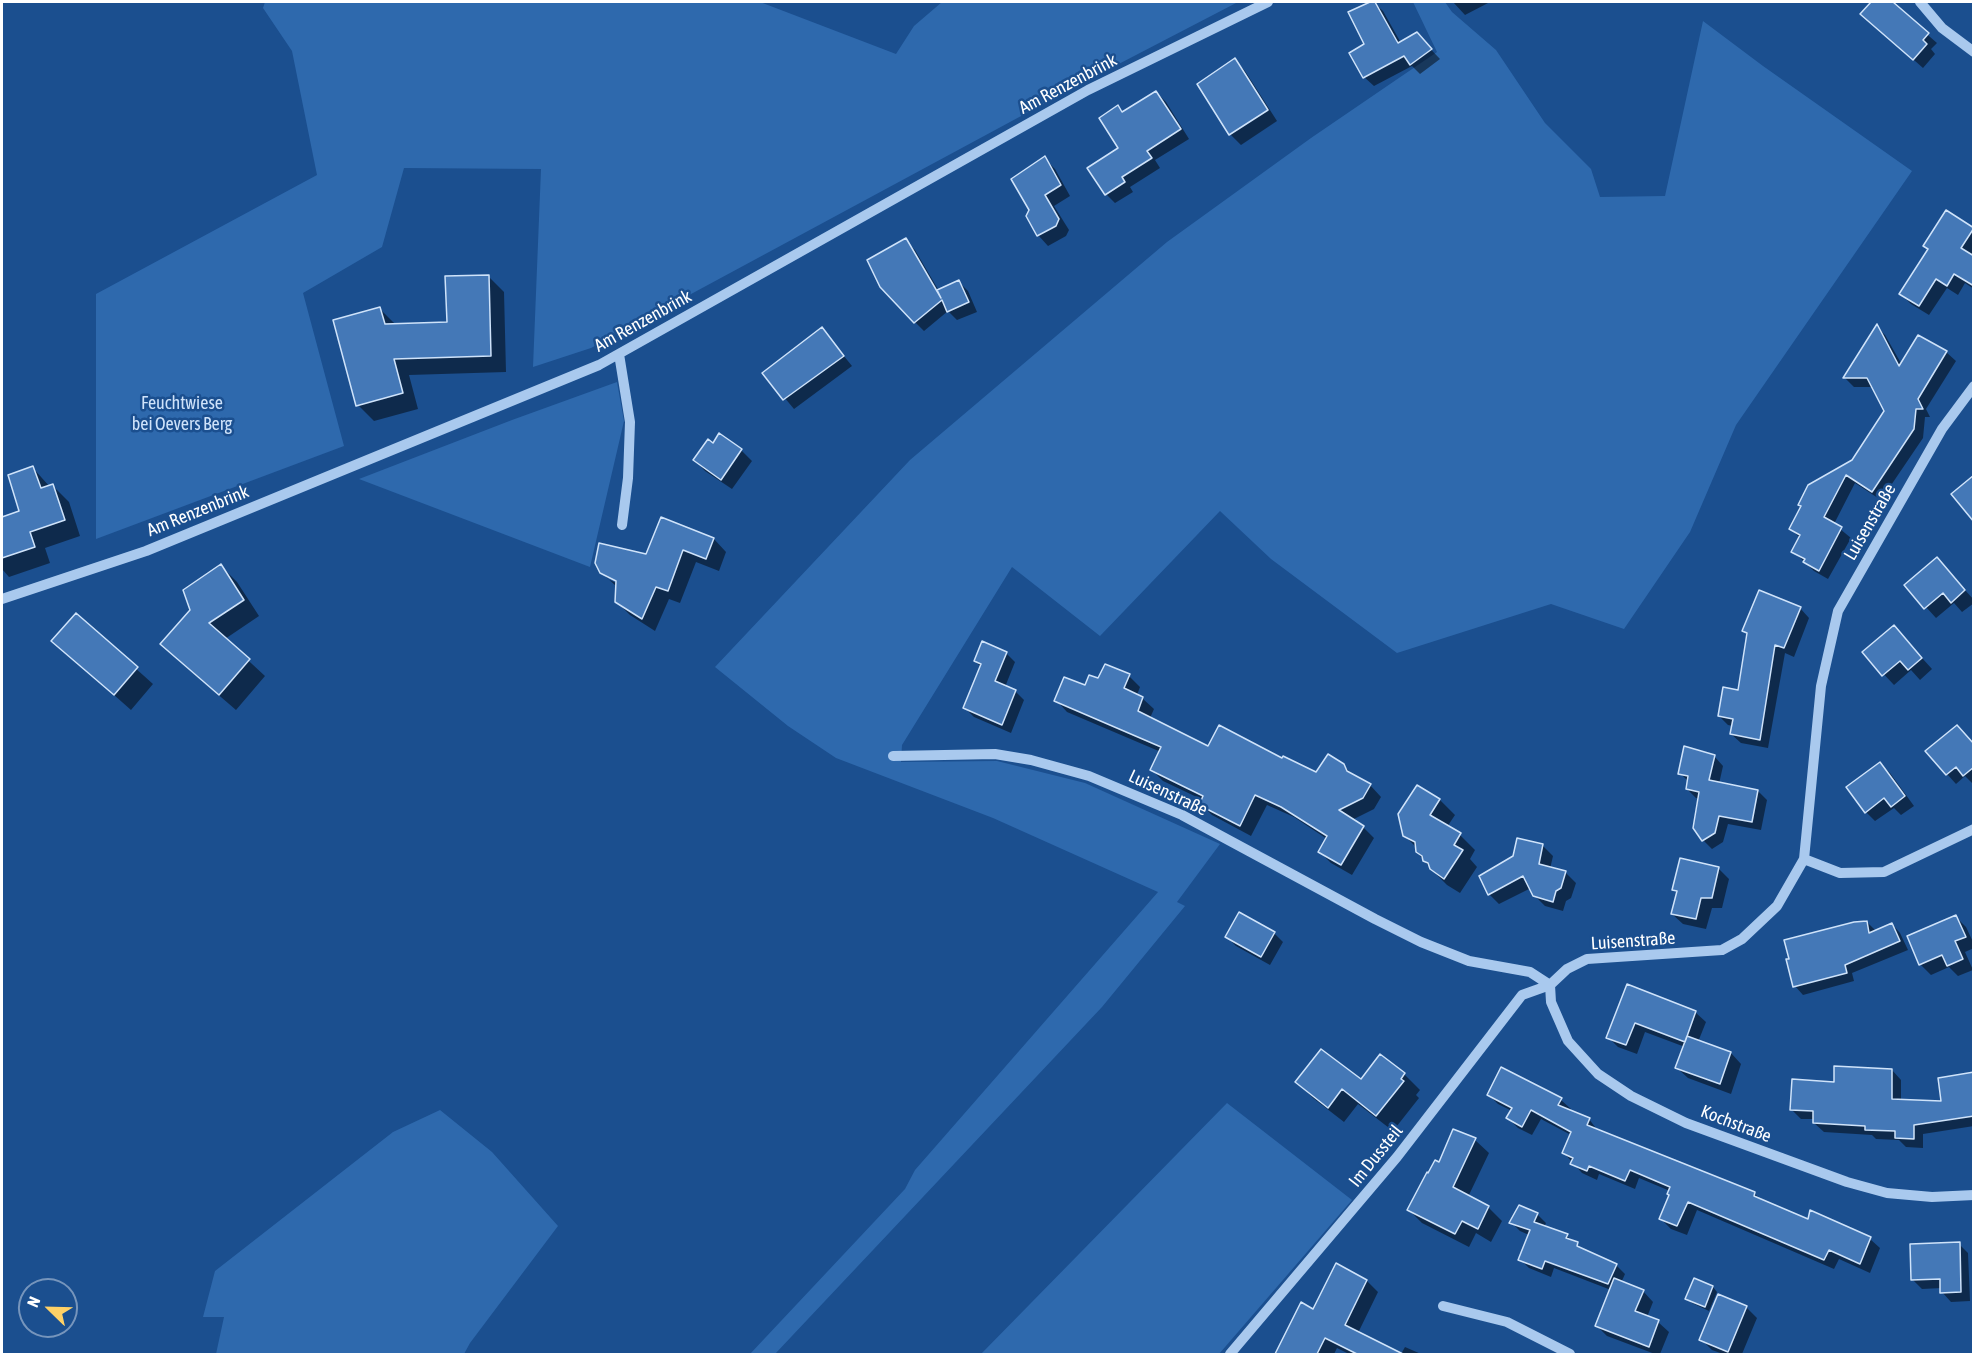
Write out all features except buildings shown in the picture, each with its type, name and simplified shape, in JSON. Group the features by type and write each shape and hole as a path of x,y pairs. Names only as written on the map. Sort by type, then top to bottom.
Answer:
{"street":[{"name":"Am Renzenbrink","path":"2,599 146,551 599,365 1089,90 1268,2"},
{"path":"1920,2 1942,28 1974,52"},
{"path":"619,354 630,422 628,478 622,525"},
{"name":"Luisenstraße","path":"893,756 995,754 1031,760 1089,776 1182,815 1421,942 1469,961 1530,972 1550,985 1567,969 1587,959 1722,950 1742,939 1777,906 1804,859 1821,686 1838,611 1942,429 1974,386"},
{"path":"1804,859 1840,873 1884,872 1974,829"},
{"name":"Kochstraße","path":"1550,985 1551,1002 1568,1041 1598,1074 1631,1096 1686,1123 1847,1182 1887,1193 1932,1197 1974,1196"},
{"name":"Im Dussteil","path":"1230,1354 1390,1165 1522,995 1550,985"},
{"path":"1443,1306 1507,1322 1570,1354"}],"green space":[{"name":"Feuchtwiese bei Oevers Berg","path":"265,2 760,2 896,54 914,26 942,2 1238,2 1086,81 591,348 533,367 541,169 404,168 382,247 303,293 344,446 96,539 96,294 317,175 292,51 263,8"},
{"path":"1413,2 1445,2 1452,12 1496,50 1545,123 1591,169 1600,197 1665,196 1703,21 1912,171 1736,425 1690,532 1624,629 1551,604 1397,653 1271,559 1220,511 1100,636 1012,567 902,745 901,762 997,761 1085,783 1220,844 1177,902 1185,906 1102,1007 775,1354 750,1354 905,1189 915,1170 1158,892 993,818 836,758 788,726 715,667 910,460 1167,242 1311,138 1437,52"},
{"path":"617,382 624,421 590,567 359,479 512,420"},
{"path":"1227,1103 1352,1200 1219,1354 981,1354"},
{"path":"440,1110 492,1152 558,1226 464,1354 216,1354 224,1317 203,1317 215,1271 393,1132"}]}
